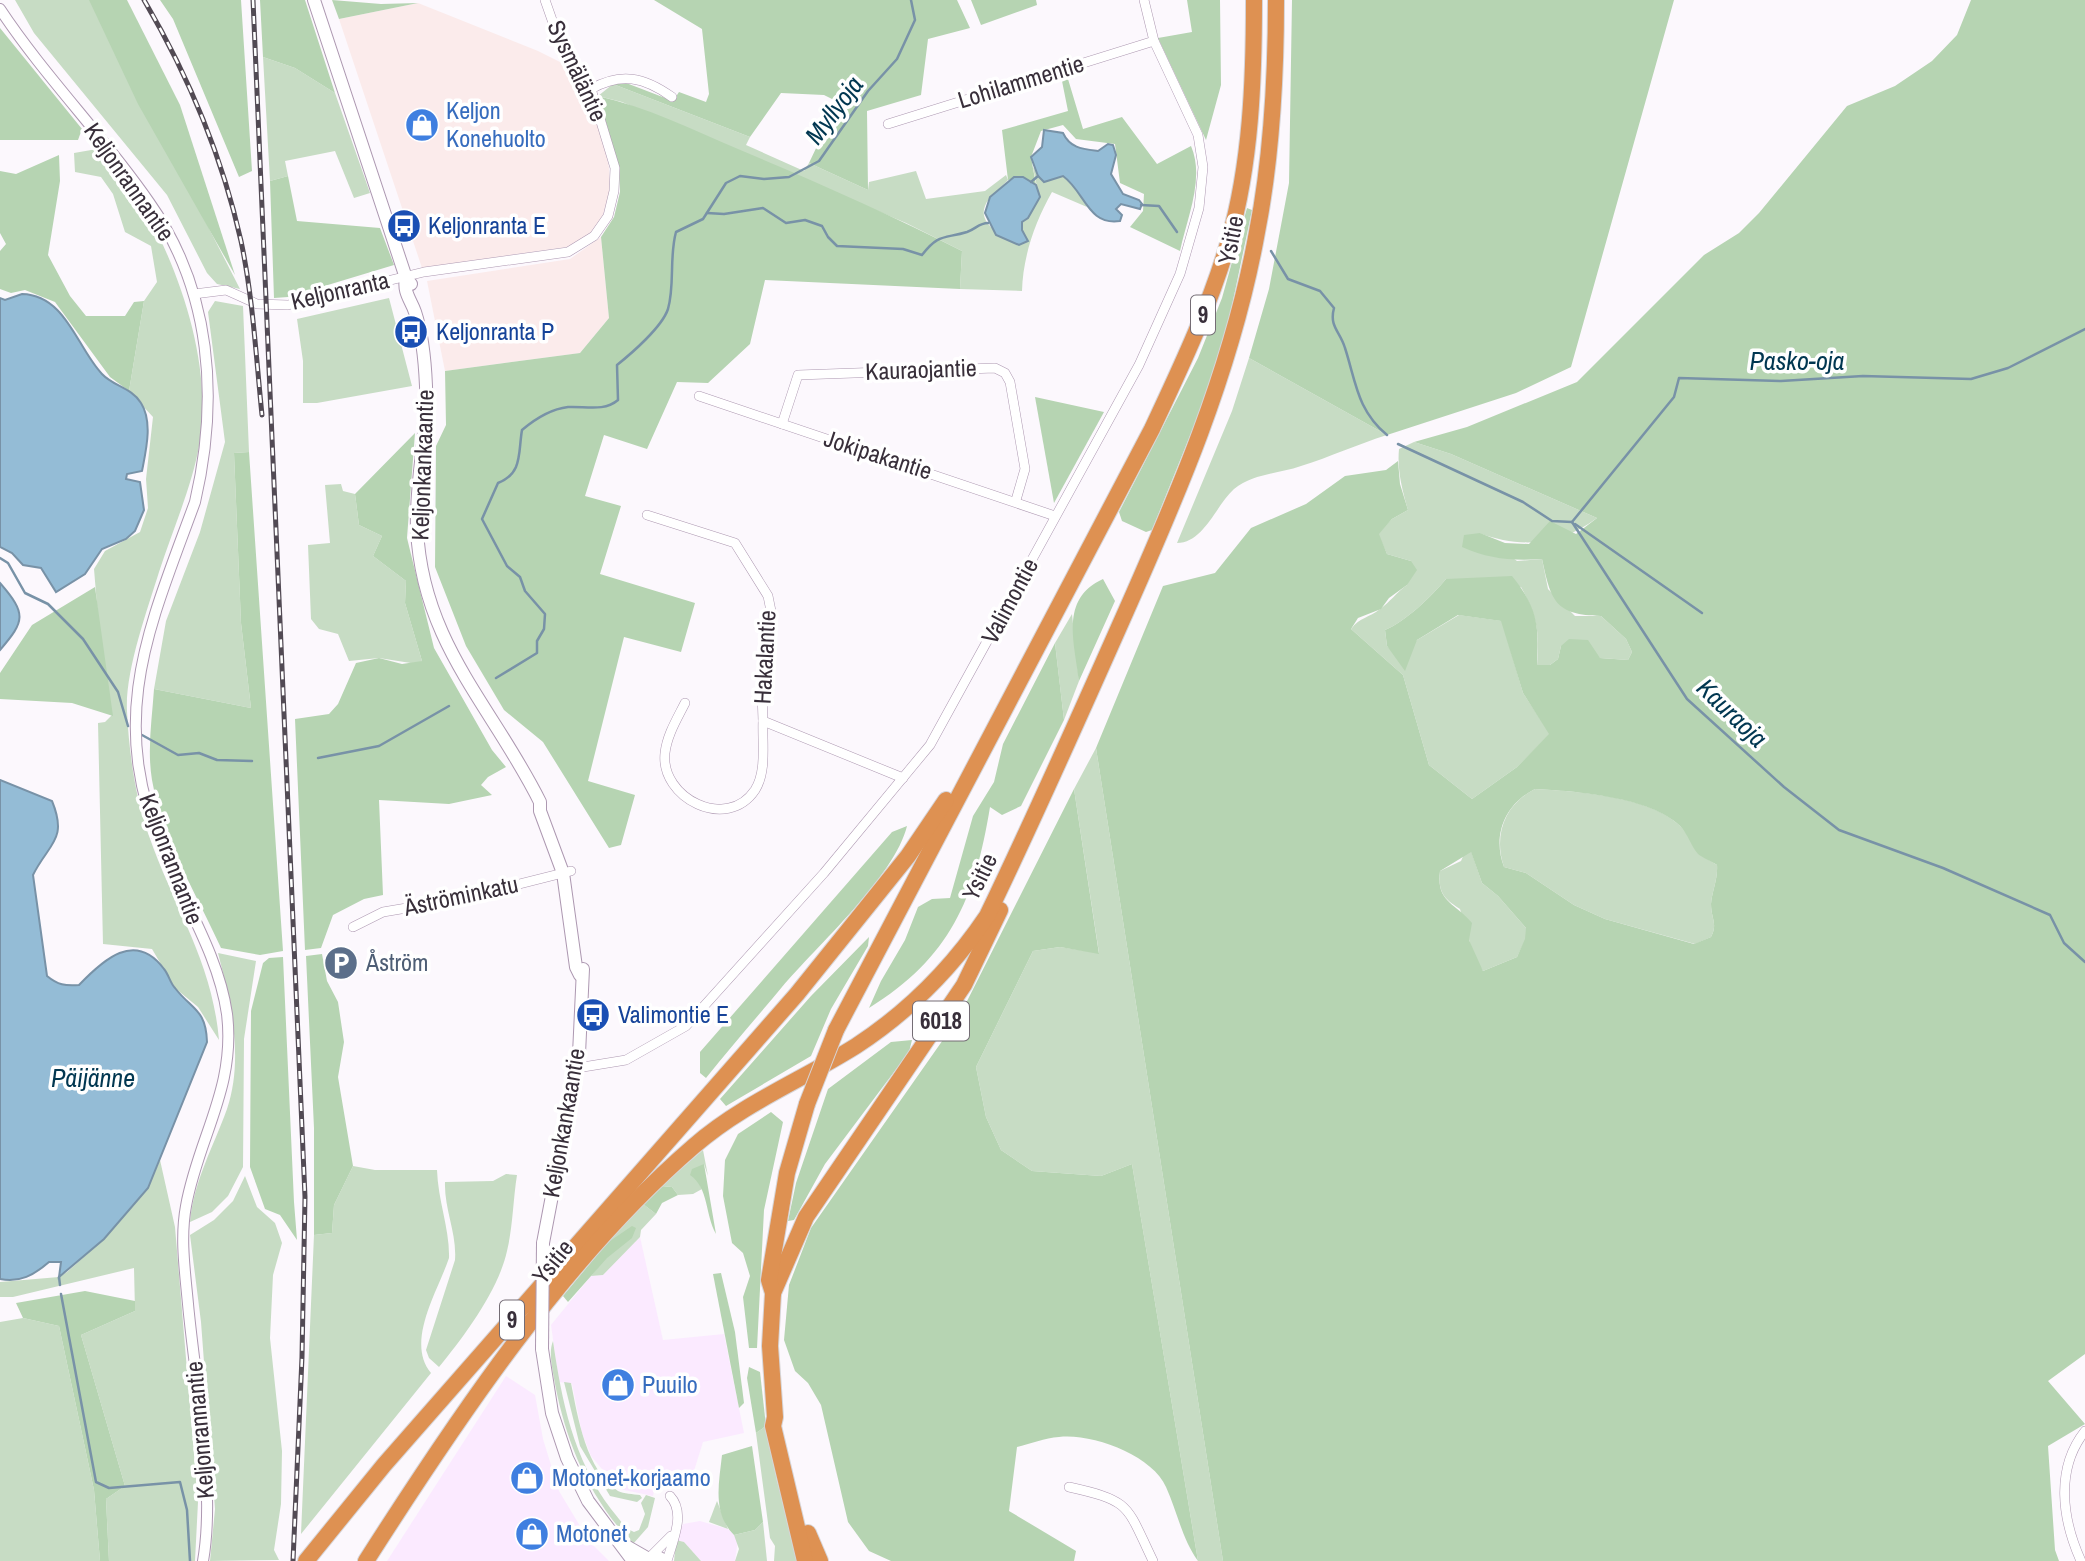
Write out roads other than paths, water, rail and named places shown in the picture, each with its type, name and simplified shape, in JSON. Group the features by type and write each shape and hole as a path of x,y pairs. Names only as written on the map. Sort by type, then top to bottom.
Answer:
{"highway":[{"name":"Ysitie","path":"974,766 1152,429 1197,331 1219,274 1230,236 1250,117 1254,0"},
{"name":"Ysitie","path":"366,1561 418,1480 573,1271 642,1192 715,1129 862,1042 922,995 957,957 987,916 1023,842 1184,479 1234,332 1257,233 1268,160 1276,0"},
{"name":"6018","path":"773,1293 769,1280 772,1247 787,1173 807,1104 836,1030 974,766"},
{"name":"9","path":"306,1561 333,1524 829,955 974,766"},
{"name":"6018","path":"805,1561 777,1455 773,1426 775,1417 770,1346 773,1293 806,1217 964,985 1016,876 1023,842"},
{"name":"6018","path":"775,1417 780,1425 793,1488 820,1561"}],"main road":[{"name":"Keljonkankaantie","path":"314,0 406,277 404,287 414,309 422,341 426,385 417,530 429,598 452,658 554,822 583,949 577,1068 543,1243 542,1349 552,1413 567,1458 588,1501 633,1561"},
{"name":"Keljonkankaantie","path":"622,1545 647,1558 666,1561"}],"street":[{"name":"Sysmäläntie","path":"406,277 568,252 594,236 608,216 614,191 615,168 591,89 558,37 545,0"},
{"name":"Valimontie","path":"577,1068 626,1060 687,1026 824,873 930,745 967,683 1149,345 1180,274 1199,208 1203,167 1198,135 1154,41 1144,0"},
{"name":"Keljonrannantie","path":"0,9 150,203 172,240 194,294 208,369 207,441 195,502 156,606 143,653 136,732 142,781 153,824 215,969 227,1014 226,1073 219,1104 193,1178 183,1230 206,1485 206,1530 202,1561"},
{"name":"Lohilammentie","path":"888,124 1154,41"},
{"path":"591,89 607,80 631,78 672,97"},
{"name":"Keljonranta","path":"194,294 226,290 257,304 288,305 406,277"},
{"name":"Kauraojantie","path":"782,424 798,375 995,368 1005,373 1010,382 1025,469 1016,500"},
{"name":"Jokipakantie","path":"699,396 1016,500 1055,516"},
{"name":"Hakalantie","path":"647,515 734,542 768,596 771,611 762,692 763,721 903,778"},
{"path":"685,703 669,734 665,755 667,776 686,799 703,807 718,809 738,804 754,792 762,774 763,721"},
{"name":"Äströminkatu","path":"353,927 383,912 460,899 567,872"},
{"path":"2081,1561 2069,1526 2064,1485 2072,1452 2085,1431"},
{"path":"1069,1487 1112,1497 1128,1510 1153,1561"},
{"path":"666,1561 679,1510 670,1496"},
{"path":"647,1558 671,1536"}],"water":[{"path":"1044,130 1063,133 1069,142 1082,148 1098,151 1108,144 1113,145 1116,155 1111,174 1123,194 1139,200 1142,204 1140,209 1121,204 1116,209 1122,215 1120,221 1109,221 1094,213 1063,176 1044,182 1038,176 1031,157 1042,147"},
{"path":"1014,177 1023,177 1036,185 1040,197 1028,218 1022,222 1022,230 1028,241 1019,245 996,235 985,213 990,197"},
{"path":"22,294 50,303 60,313 102,374 137,398 147,419 148,436 142,471 127,474 126,479 140,482 144,510 135,531 126,539 102,549 85,574 56,592 41,568 23,565 12,553 0,547 0,298 5,300"},
{"path":"0,583 15,602 20,617 14,632 0,650"},
{"name":"Päijänne","path":"0,780 52,801 56,814 58,825 54,841 33,875 47,976 62,984 79,985 98,966 120,953 131,950 142,952 153,957 164,969 173,986 201,1016 206,1031 207,1042 148,1188 104,1239 59,1277 61,1262 49,1262 26,1277 0,1279"}],"waterway":[{"name":"Myllyoja","path":"496,678 537,653 537,641 544,629 545,614 525,591 520,577 507,566 482,519 498,483 516,468 522,430 555,410 568,407 601,407 618,400 617,365 653,331 668,309 676,232 703,219 726,183 740,176 764,179 789,177 819,161 868,91 897,59 915,20 911,0"},
{"name":"Kauraoja","path":"1031,182 1038,176"},
{"name":"Kauraoja","path":"1141,205 1159,206 1177,232"},
{"name":"Kauraoja","path":"707,213 724,214 763,208 786,223 805,220 822,226 837,246 903,249 922,255 938,240 988,223"},
{"name":"Kauraoja","path":"1271,251 1288,279 1320,291 1334,308 1334,325 1343,342 1363,405 1369,416 1387,435"},
{"name":"Pasko-oja","path":"1572,522 1674,397 1679,378 1781,381 1863,376 1971,379 2008,368 2085,329"},
{"name":"Kauraoja","path":"1398,444 1523,502 1552,521 1572,522"},
{"name":"Kauraoja","path":"1572,522 1687,699 1784,787 1839,830 1943,868 2050,915 2064,943 2085,962"},
{"path":"1575,524 1702,613"},
{"path":"0,558 8,563 25,593 48,604 83,639 118,692 128,726"},
{"path":"318,758 379,746 449,706"},
{"path":"142,735 178,755 199,753 217,760 252,761"},
{"path":"59,1277 60,1285"},
{"path":"61,1294 96,1482 109,1488 180,1482 187,1510 190,1561"}],"railway":[{"path":"144,0 175,57 202,117 233,209 248,284 262,415"},
{"path":"253,0 305,1197 302,1357 293,1561"}],"place":[{"name":"Keljon Konehuolto","path":"422,125"},
{"name":"Keljonranta E","path":"404,226"},
{"name":"Keljonranta P","path":"411,332"},
{"name":"Åström","path":"341,963"},
{"name":"Valimontie E","path":"593,1015"},
{"name":"Puuilo","path":"618,1385"},
{"name":"Motonet-korjaamo","path":"527,1478"},
{"name":"Motonet","path":"532,1534"}]}
